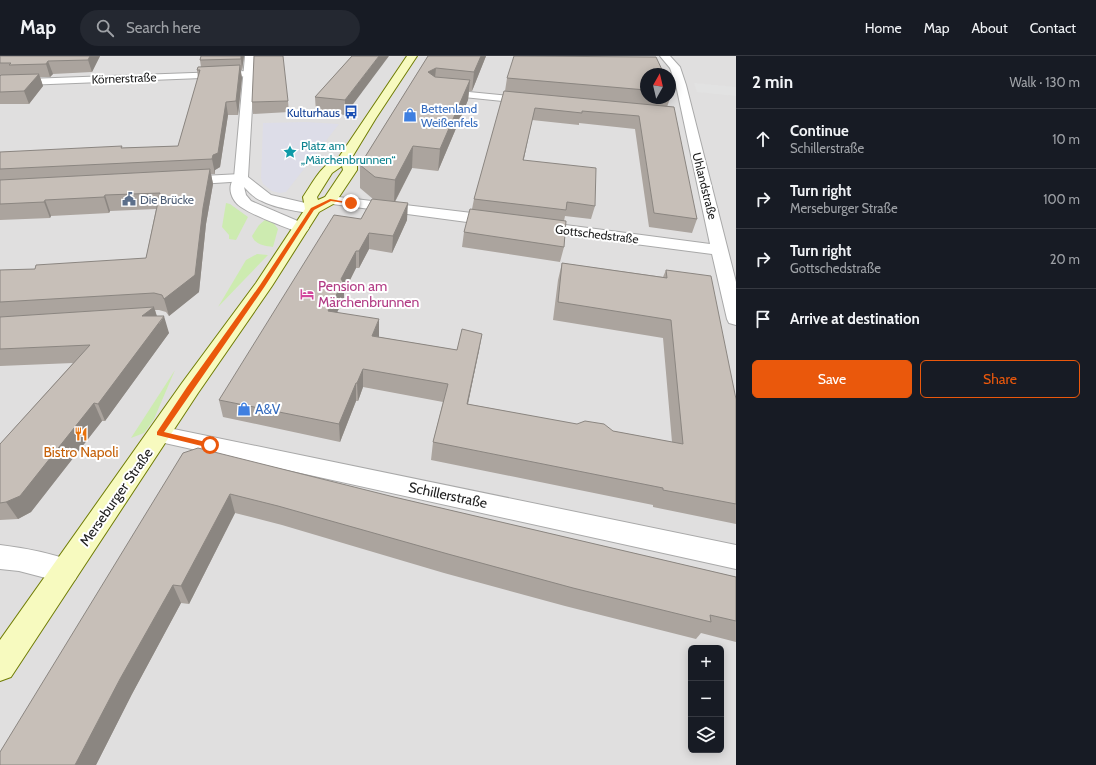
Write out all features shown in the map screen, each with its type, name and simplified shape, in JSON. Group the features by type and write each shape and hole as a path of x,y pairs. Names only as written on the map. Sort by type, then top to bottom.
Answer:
{"main road":[{"name":"Merseburger Straße","path":"313,209 310,197 314,190 333,165 344,160 366,124 412,56"},
{"name":"Merseburger Straße","path":"0,666 190,388 259,292 313,209 330,200 350,170 350,166 344,160"}],"street":[{"path":"250,56 241,178 236,185 236,188 242,200 246,204 301,228"},
{"name":"Uhlandstraße","path":"665,56 675,67 681,115 720,250 736,319"},
{"name":"Körnerstraße","path":"0,83 248,74"},
{"path":"434,92 542,102"},
{"path":"170,181 241,178 266,198 313,209"},
{"name":"Gottschedstraße","path":"330,200 720,250"},
{"name":"Schillerstraße","path":"159,434 736,556"},
{"path":"0,557 19,559 65,570"}],"shaded area":[{"path":"0,56 736,56 736,765 0,765"},
{"path":"694,83 736,87 736,96 697,92"},
{"name":"Platz am „Märchenbrunnen“","path":"306,122 339,124 286,192 280,193 272,191 263,184 261,178 263,123"},
{"path":"455,218 668,246 668,250 454,221"}],"green space":[{"path":"226,203 230,204 248,217 236,240 229,239 229,235 222,227"},
{"path":"266,219 272,221 278,229 273,247 258,243 252,236 259,225"},
{"path":"257,254 268,255 218,307 246,260"},
{"path":"175,370 154,419 144,433 131,438"}],"building":[{"path":"0,56 90,56 88,60 48,61 46,64 9,65 11,63 0,63"},
{"path":"201,56 241,56 241,59 200,60"},
{"path":"254,56 283,56 288,101 252,102"},
{"path":"352,56 379,56 345,100 315,97"},
{"path":"428,56 481,56 474,72 436,68 428,72 435,77 470,80 440,149 413,146 395,180 375,177 360,165"},
{"path":"514,56 656,57 661,68 640,68 640,89 507,78"},
{"path":"240,65 236,101 226,102 218,153 213,155 212,159 0,169 0,152 122,146 121,148 178,146 200,70 197,70 198,67"},
{"path":"39,74 24,91 0,92 1,75"},
{"path":"504,91 674,107 697,219 654,213 639,116 582,111 582,113 535,108 523,160 596,168 595,206 567,202 566,210 474,199"},
{"path":"210,169 203,208 195,275 164,299 162,295 154,293 0,302 0,270 35,269 36,265 146,258 160,193 105,195 104,197 0,204 0,180"},
{"path":"372,199 408,203 393,236 369,233 359,251 356,251 341,279 343,282 328,311 379,319 372,336 457,350 462,329 482,334 467,404 577,424 585,421 604,424 613,431 683,444 671,320 558,302 562,263 667,278 666,270 711,276 736,399 736,504 433,442 448,384 363,369 339,424 219,400 334,215 361,219"},
{"path":"470,209 566,221 564,247 464,232"},
{"path":"154,307 142,316 164,316 98,404 94,403 20,496 0,503 0,444 90,345 0,349 0,317"},
{"path":"198,448 394,497 736,577 736,621 710,615 711,622 573,588 230,494 181,586 173,585 120,679 75,765 0,765 0,752 183,453"}],"place":[{"name":"Kulturhaus","path":"351,112"},
{"name":"Bettenland Weißenfels","path":"410,115"},
{"name":"Platz am „Märchenbrunnen“","path":"290,152"},
{"name":"Die Brücke","path":"129,199"},
{"name":"Pension am Märchenbrunnen","path":"307,294"},
{"name":"A&V","path":"244,409"},
{"name":"Bistro Napoli","path":"81,434"}],"route":[{"path":"210,445 159,434 263,286 313,209 330,200 351,203"}]}
